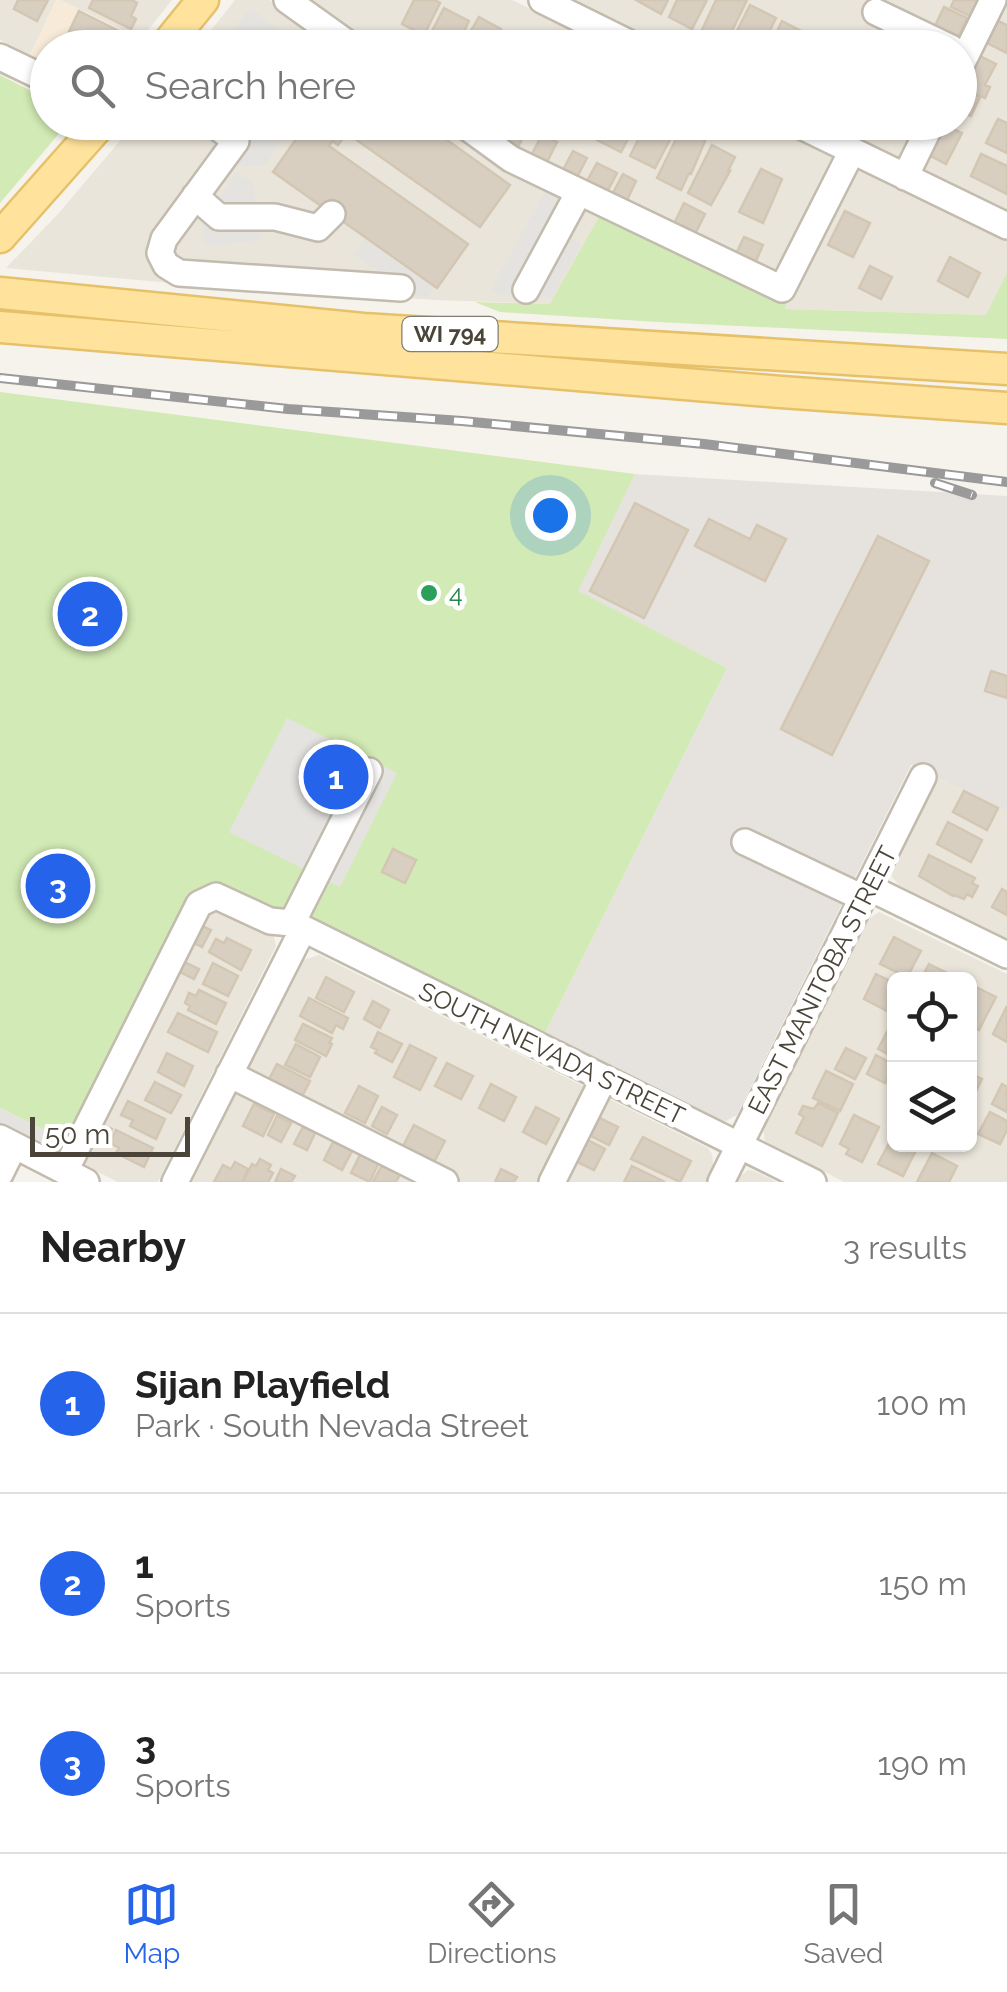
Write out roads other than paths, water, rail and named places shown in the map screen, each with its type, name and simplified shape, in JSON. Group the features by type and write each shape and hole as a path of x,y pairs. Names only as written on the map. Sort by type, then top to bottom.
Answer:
{"main road":[{"path":"179,30 203,0"},
{"path":"0,238 86,140"},
{"name":"WI 794","path":"0,293 363,328 1007,369"},
{"name":"WI 794","path":"0,327 1007,408"}],"street":[{"path":"287,0 329,30"},
{"path":"542,0 603,30"},
{"path":"974,30 993,0"},
{"path":"876,12 911,30"},
{"path":"0,57 30,71"},
{"path":"235,140 164,239 160,253 166,265 179,273 401,288"},
{"path":"485,140 511,159 782,290 852,151"},
{"path":"830,140 1007,226"},
{"path":"905,177 923,140"},
{"path":"526,290 579,192"},
{"path":"195,196 218,217 276,216 318,228 332,214"},
{"path":"175,1182 229,1074 368,770"},
{"name":"EAST MANITOBA STREET","path":"720,1182 923,778"},
{"path":"745,842 1007,955"},
{"name":"SOUTH NEVADA STREET","path":"76,1176 200,904 216,896 270,921 298,926 813,1182"},
{"path":"229,1074 445,1182"},
{"path":"552,1182 604,1078"},
{"path":"0,1174 7,1142 76,1176"}],"railway":[{"path":"0,378 288,409 704,444 1007,482"},
{"path":"935,483 972,495"}],"place":[{"name":"4","path":"429,593"},
{"name":"1","path":"90,614"},
{"name":"Sijan Playfield","path":"336,777"},
{"name":"3","path":"58,886"}]}
